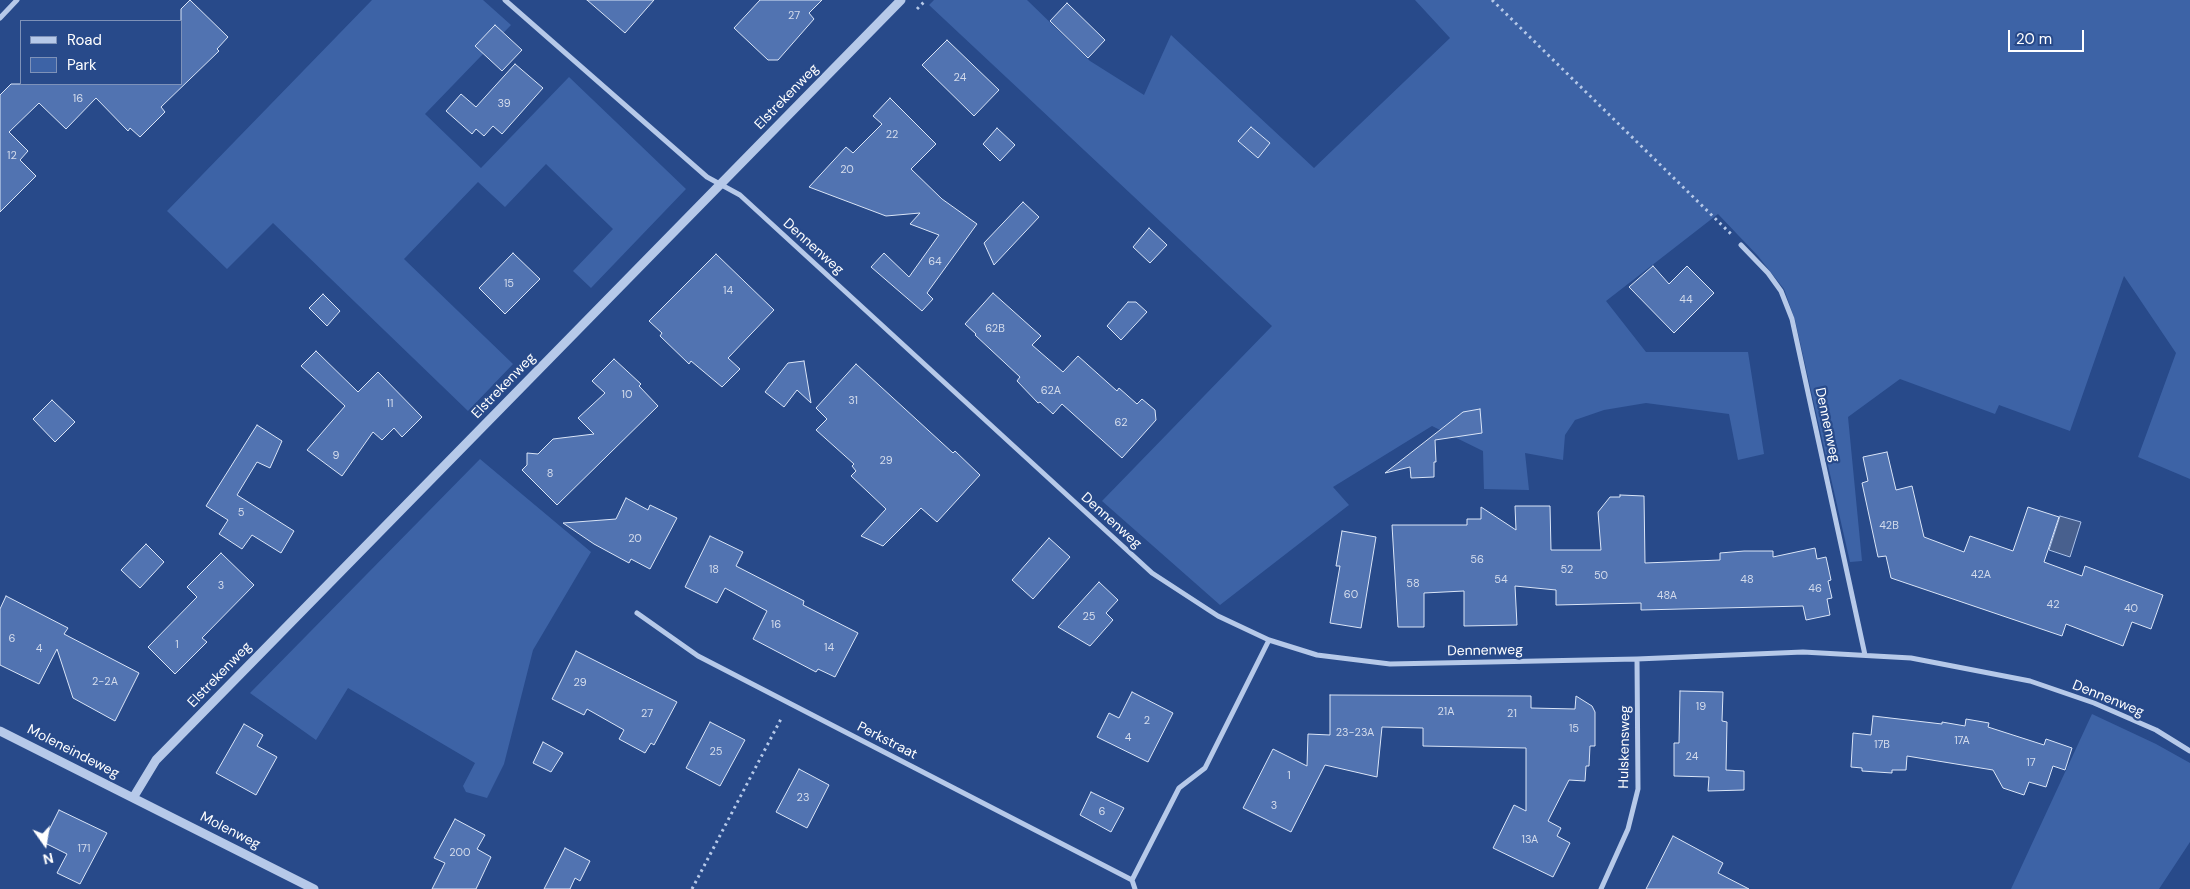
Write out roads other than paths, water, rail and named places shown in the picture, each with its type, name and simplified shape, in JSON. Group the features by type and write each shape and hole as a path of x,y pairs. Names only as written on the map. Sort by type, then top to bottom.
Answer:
{"street":[{"path":"0,18 17,0"},
{"name":"Dennenweg","path":"505,0 707,177 740,195 1152,573 1218,616 1270,640 1317,655 1390,664 1637,659 1803,652 1911,658 2030,681 2094,703 2156,730 2190,751"},
{"name":"Elstrekenweg","path":"133,798 156,760 902,0"},
{"name":"Dennenweg","path":"1741,245 1768,272 1781,291 1792,319 1865,655"},
{"name":"Perkstraat","path":"637,613 698,656 1132,880"},
{"path":"1135,889 1132,880 1179,788 1205,768 1270,640"},
{"name":"Hulskensweg","path":"1601,889 1628,829 1638,789 1637,659"},
{"name":"Moleneindeweg","path":"0,731 133,798"},
{"name":"Molenweg","path":"133,798 314,889"}]}
